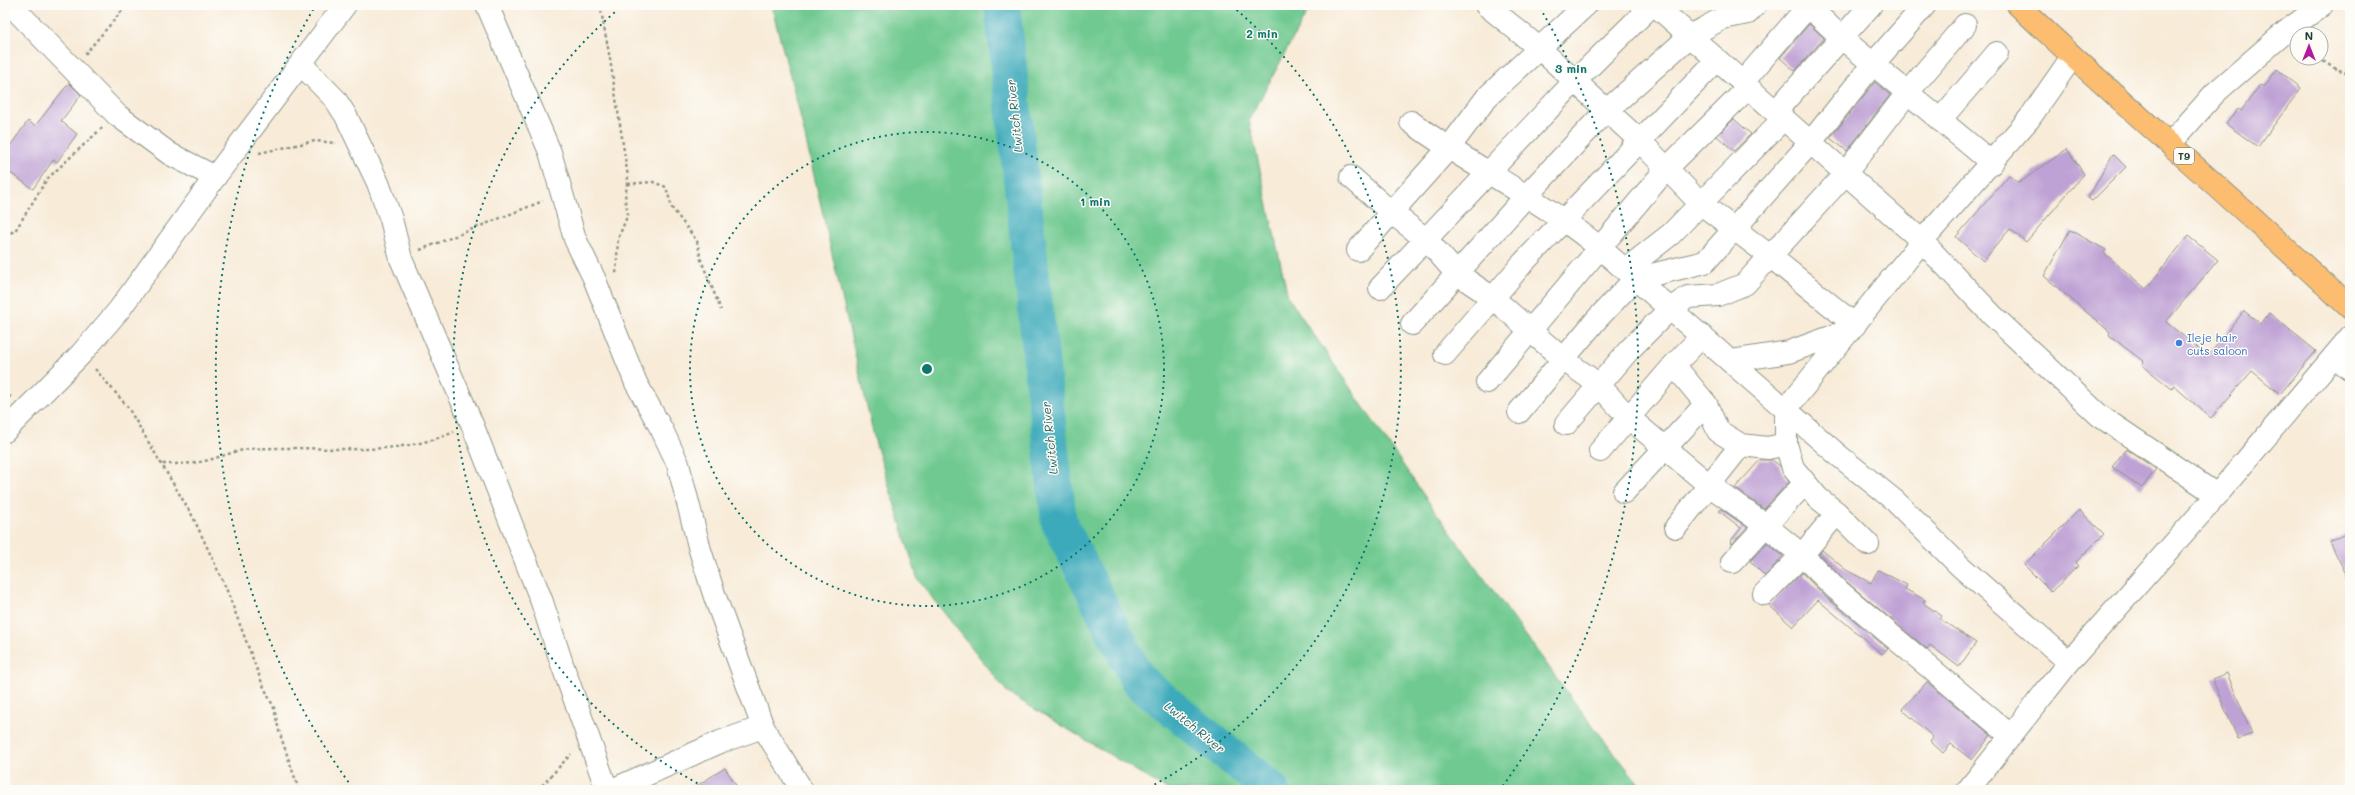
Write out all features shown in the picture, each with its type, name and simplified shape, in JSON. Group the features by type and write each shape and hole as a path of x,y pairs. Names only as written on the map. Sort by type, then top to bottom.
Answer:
{"highway":[{"name":"T9","path":"2018,5 2072,57 2350,308"}],"street":[{"path":"11,5 117,115 170,154 215,177"},
{"path":"5,431 81,354 128,298 232,154 345,5"},
{"path":"487,5 542,134 563,193 576,239 594,278 636,383 662,430 678,464 700,550 714,597 763,727 802,790"},
{"path":"1486,5 1539,48 1574,82 1639,140 1700,203 1770,256 1853,327"},
{"path":"1358,250 1448,149 1487,97 1586,5"},
{"path":"1412,324 1527,194 1606,111 1690,36 1724,18 1748,14 1755,5"},
{"path":"1487,382 1667,168 1745,85 1808,5 1843,39 1992,163"},
{"path":"1518,412 1564,360 1597,319 1630,274 1671,234 1779,115 1871,5"},
{"path":"1630,274 1705,262 1810,143 1873,64 1926,5"},
{"path":"2170,144 2215,93 2279,38 2322,5"},
{"path":"1380,288 1427,240 1574,82 1663,8 1690,36 1922,241 1998,321 2100,416 2217,495"},
{"path":"1566,424 1598,384 1670,309 1688,297 1718,295 1745,284 1845,174 1908,92 1965,25"},
{"path":"1940,120 1997,53"},
{"path":"1868,544 1837,513 1818,498 1793,468 1786,444 1786,409 1922,241 2029,119 2072,57"},
{"path":"1445,354 1493,298 1639,140 1717,60"},
{"path":"301,64 335,99 346,116 378,183 391,219 401,259 472,424 542,602 588,740 607,790"},
{"path":"1411,122 1448,149 1527,194 1565,220 1600,248 1838,455 1895,501 1960,566 2069,662"},
{"path":"1351,177 1392,213 1427,240 1456,273 1493,298 1564,360 1598,384 1628,417 1710,485 1765,525 1802,555 1834,587 2011,736"},
{"path":"1730,360 1789,352 1853,327"},
{"path":"1600,451 1674,365 1702,336"},
{"path":"1968,790 2069,662 2217,495 2342,362 2350,338"},
{"path":"1674,365 1706,404 1718,431 1741,445 1768,448 1786,444"},
{"path":"1624,492 1664,447 1706,404"},
{"path":"1676,527 1741,445"},
{"path":"1732,562 1805,483"},
{"path":"1764,594 1802,555 1837,513"},
{"path":"612,790 720,742 763,727"}],"path":[{"path":"72,69 100,33 127,5"},
{"path":"600,5 626,158 628,184 625,198 628,214 618,239 616,281"},
{"path":"2329,65 2350,74"},
{"path":"5,235 15,231 32,200 64,161 117,115"},
{"path":"232,154 270,152 315,141 342,144 362,152"},
{"path":"628,184 654,182 666,187 672,208 697,241 703,266 721,310"},
{"path":"401,259 432,244 563,193"},
{"path":"81,354 106,380 127,406 193,517 226,588 262,683 274,708 279,731 299,790"},
{"path":"162,464 192,463 251,449 357,450 410,445 430,440 472,424"},
{"path":"538,790 556,768 588,740"}],"green space":[{"path":"771,5 1311,5 1249,120 1288,297 1425,497 1575,703 1644,790 1168,790 1008,693 918,580 875,441 798,106"}],"building":[{"path":"1809,24 1824,38 1795,71 1780,58"},
{"path":"2277,69 2301,88 2258,147 2226,124 2238,109 2241,111 2260,85 2264,87"},
{"path":"1875,82 1890,95 1847,151 1830,138"},
{"path":"69,83 81,95 61,121 77,134 57,162 53,160 33,189 5,169 5,153 28,121 35,126"},
{"path":"1734,119 1751,134 1734,151 1717,136"},
{"path":"2067,149 2084,174 2026,242 2010,229 1983,261 1956,237 2009,175 2019,183"},
{"path":"2113,154 2126,167 2092,201 2088,198"},
{"path":"2070,230 2106,250 2104,253 2146,289 2188,236 2218,260 2166,322 2208,356 2244,311 2261,324 2269,313 2316,351 2280,394 2252,371 2211,418 2174,386 2172,389 2142,365 2144,362 2109,335 2110,332 2044,276"},
{"path":"2126,449 2156,469 2142,488 2112,467"},
{"path":"1760,460 1772,460 1780,466 1789,482 1764,509 1735,488"},
{"path":"1721,509 1747,527 1732,544 1730,542 1741,528 1719,511"},
{"path":"2079,510 2104,534 2075,563 2078,566 2051,592 2024,565"},
{"path":"2350,532 2350,582 2330,542"},
{"path":"1767,543 1783,556 1765,576 1750,561"},
{"path":"1822,550 1846,570 1871,583 1878,570 1907,585 1905,589 1925,600 1923,603 1942,616 1940,619 1976,643 1959,667 1930,645 1927,649 1842,578 1819,554"},
{"path":"1802,573 1826,597 1888,649 1882,654 1818,600 1793,627 1769,605"},
{"path":"2227,673 2252,734 2238,739 2212,679"},
{"path":"1927,682 1991,735 1972,760 1951,744 1943,753 1930,741 1933,737 1902,709"},
{"path":"725,768 739,790 690,790"}],"waterway":[{"name":"Lwitch River","path":"1002,5 1059,522 1138,680 1272,790"}],"place":[{"name":"Ileje hair cuts saloon","path":"2179,343"}]}
